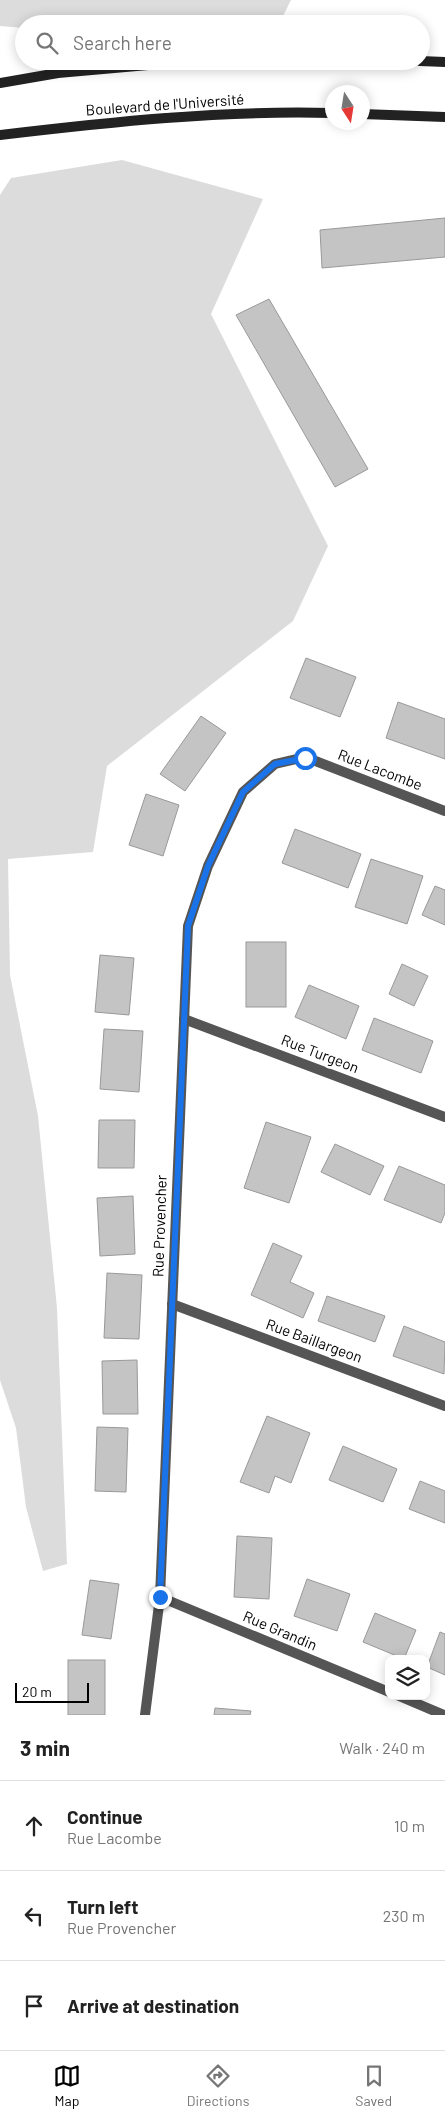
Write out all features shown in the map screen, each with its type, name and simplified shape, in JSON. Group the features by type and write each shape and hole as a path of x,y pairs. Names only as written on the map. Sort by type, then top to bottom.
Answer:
{"main road":[{"path":"430,61 445,62"},
{"path":"0,83 58,73 92,70"},
{"name":"Boulevard de l'Université","path":"0,136 102,123 279,111 325,113"},
{"path":"370,114 445,117"}],"street":[{"name":"Rue Lacombe","path":"275,764 305,758 445,811"},
{"name":"Rue Provencher","path":"145,1715 160,1597 188,926 208,866 243,792 275,764"},
{"name":"Rue Turgeon","path":"184,1019 445,1117"},
{"name":"Rue Baillargeon","path":"172,1304 445,1406"},
{"name":"Rue Grandin","path":"160,1597 385,1690"},
{"path":"408,1700 444,1715"}],"shaded area":[{"path":"0,0 291,0 284,15 15,15 15,27 0,26"},
{"path":"122,160 263,199 211,314 328,546 293,621 107,766 93,852 8,859 10,975 38,1116 57,1308 67,1564 43,1571 26,1507 16,1428 0,1380 0,195 11,178"}],"building":[{"path":"445,218 445,257 322,268 320,230"},
{"path":"269,299 368,469 335,487 236,315"},
{"path":"306,658 356,677 340,717 290,698"},
{"path":"398,702 445,719 445,759 386,738"},
{"path":"201,716 226,733 185,791 160,774"},
{"path":"146,794 179,805 163,856 129,845"},
{"path":"295,829 361,854 348,888 282,863"},
{"path":"371,859 423,876 407,924 355,907"},
{"path":"435,886 445,890 445,925 422,915"},
{"path":"246,942 286,942 286,1007 246,1007"},
{"path":"100,955 134,958 129,1015 95,1012"},
{"path":"402,964 428,976 414,1006 389,994"},
{"path":"309,985 359,1006 346,1039 295,1017"},
{"path":"374,1018 433,1041 421,1073 362,1050"},
{"path":"104,1029 143,1031 139,1092 100,1089"},
{"path":"99,1120 135,1120 134,1168 98,1168"},
{"path":"266,1122 311,1137 289,1203 244,1188"},
{"path":"335,1144 384,1166 370,1195 321,1172"},
{"path":"399,1166 445,1185 445,1213 441,1223 384,1200"},
{"path":"133,1196 135,1254 100,1256 97,1198"},
{"path":"273,1243 302,1256 290,1282 314,1293 303,1318 251,1295"},
{"path":"107,1273 142,1275 139,1339 104,1338"},
{"path":"327,1296 385,1316 375,1342 318,1321"},
{"path":"404,1326 445,1342 444,1374 393,1356"},
{"path":"137,1360 138,1414 103,1414 102,1361"},
{"path":"267,1416 310,1433 291,1483 275,1476 269,1493 240,1482"},
{"path":"97,1427 128,1428 126,1492 95,1491"},
{"path":"343,1446 397,1469 383,1502 329,1480"},
{"path":"420,1481 445,1491 445,1523 409,1509"},
{"path":"237,1536 272,1538 269,1599 234,1597"},
{"path":"307,1579 350,1594 337,1631 294,1616"},
{"path":"90,1580 119,1584 111,1639 82,1635"},
{"path":"375,1613 416,1630 406,1655 394,1655 363,1642"},
{"path":"440,1632 445,1634 445,1675 430,1668 430,1659"},
{"path":"68,1660 105,1660 105,1715 68,1715"},
{"path":"215,1708 251,1711 250,1715 214,1715"}],"route":[{"path":"160,1597 188,926 208,866 243,792 275,764 305,758"}]}
